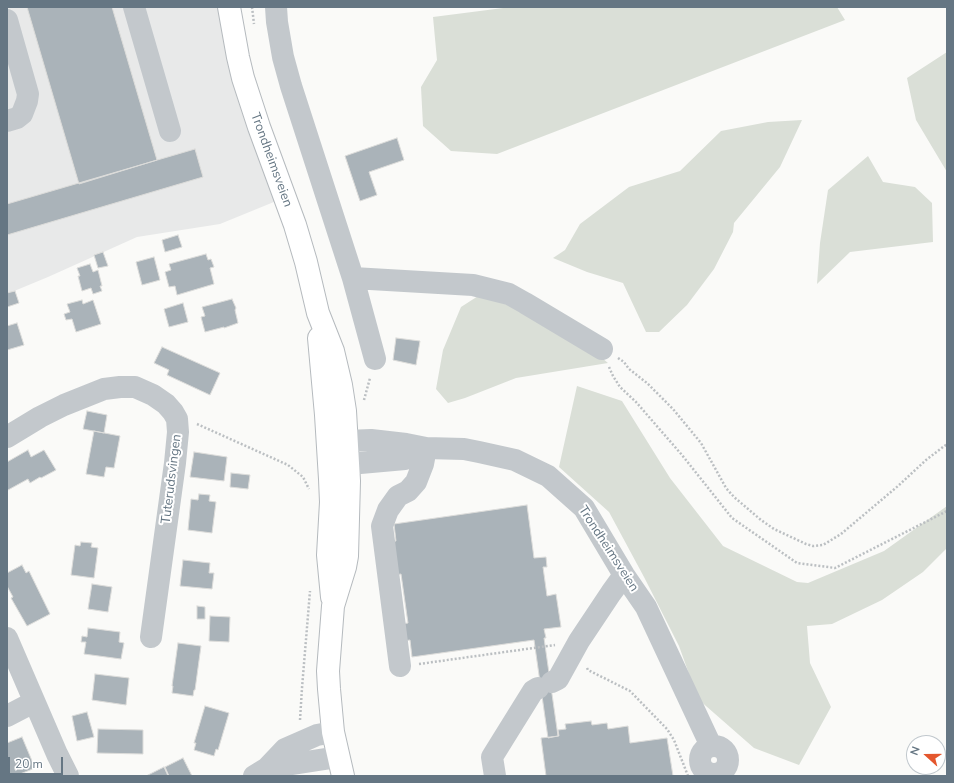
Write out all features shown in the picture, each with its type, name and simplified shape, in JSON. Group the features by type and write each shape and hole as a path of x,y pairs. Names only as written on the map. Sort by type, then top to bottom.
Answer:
{"main road":[{"name":"Trondheimsveien","path":"229,7 243,78 306,262 318,313 333,351 341,385 345,410 349,464 349,502 347,556 333,606"},
{"name":"Trondheimsveien","path":"318,313 319,355 326,415 331,502 328,555 333,606 328,671 333,732 340,766"}],"street":[{"path":"134,7 170,130"},
{"path":"276,7 283,57 291,86 353,278 375,359"},
{"path":"7,20 28,94 22,114 7,121"},
{"path":"353,278 473,286 509,294 525,302 603,351"},
{"name":"Tuterudsvingen","path":"7,437 40,417 64,405 104,389 120,387 135,387 153,395 166,404 177,419 178,432 175,463 151,637"},
{"name":"Trondheimsveien","path":"347,441 371,440 426,448 464,449 515,460 548,476 584,508 624,575 646,607 711,746 704,749 701,753 699,763 710,774"},
{"path":"329,454 338,446 347,441"},
{"path":"400,666 382,526 388,510 398,496 408,491 416,482 423,464 426,448"},
{"name":"Trondheimsveien","path":"329,454 339,462 349,464 405,459 426,448"},
{"path":"495,776 492,757 533,691 558,679 579,641 624,575"},
{"path":"7,638 68,776"},
{"path":"7,716 34,702"},
{"path":"260,772 285,749 317,735 333,732"},
{"path":"260,772 340,766"}],"path":[{"path":"603,351 624,362 629,370 647,383 673,409 700,443 726,488 734,496 761,520 774,529 813,546 823,545 840,534 898,486 926,460 947,444"},
{"path":"603,351 613,376 620,387 636,402 682,455 732,518 797,563 835,568 947,511"},
{"path":"177,419 190,421 288,465 296,470 302,477 311,494"},
{"path":"300,725 310,585"},
{"path":"400,666 579,641 588,670 630,691 666,729 674,740 710,774"}],"shaded area":[{"path":"7,7 234,7 291,195 220,224 137,237 7,294"},
{"path":"511,7 837,7 845,20 497,154 451,151 423,126 421,87 437,60 433,17"},
{"path":"947,52 947,172 916,120 907,78"},
{"path":"802,120 780,167 734,223 733,232 714,269 687,305 659,332 646,332 623,283 587,272 553,258 565,250 580,224 629,187 680,171 721,131 768,122"},
{"path":"868,156 883,182 915,187 932,203 933,242 850,252 817,284 820,243 828,190"},
{"path":"489,289 564,326 608,363 516,378 448,403 436,389 443,350 461,307"},
{"path":"577,386 622,401 670,478 723,546 797,582 808,583 884,551 947,506 947,548 923,572 882,600 832,624 807,626 810,663 831,707 799,765 754,748 698,699 679,646 609,512 559,467"}],"building":[{"path":"27,7 112,7 157,160 79,184"},
{"path":"397,138 404,160 369,172 377,195 360,201 345,156"},
{"path":"195,149 203,177 7,235 7,204"},
{"path":"178,235 182,247 165,252 162,240"},
{"path":"103,252 108,266 98,268 94,255"},
{"path":"206,254 208,260 211,259 214,267 210,268 214,284 177,295 175,286 169,287 165,272 171,270 169,264"},
{"path":"154,257 160,280 142,285 136,262"},
{"path":"90,264 93,272 98,270 102,286 100,286 102,291 93,294 91,288 82,291 78,276 80,276 77,268"},
{"path":"15,291 19,303 7,307 7,293"},
{"path":"232,299 236,308 235,310 238,323 205,332 201,317 205,316 202,307"},
{"path":"82,300 83,304 93,300 101,324 76,332 72,319 66,320 64,314 70,312 67,304"},
{"path":"183,303 188,322 169,327 164,309"},
{"path":"17,323 24,345 7,350 7,326"},
{"path":"396,338 420,341 416,365 393,360"},
{"path":"162,347 220,373 210,395 167,375 169,370 154,363"},
{"path":"87,411 107,415 104,433 83,429"},
{"path":"94,431 120,436 114,468 106,467 104,477 86,474"},
{"path":"28,450 31,457 44,450 56,470 30,483 28,479 8,490 7,462"},
{"path":"194,452 227,457 224,481 190,477"},
{"path":"231,473 250,475 248,489 230,487"},
{"path":"199,494 210,495 209,501 216,502 212,533 188,530 191,499 198,500"},
{"path":"527,505 534,558 546,557 547,567 543,567 547,596 556,594 561,627 544,629 558,736 548,738 534,640 412,657 410,640 403,641 401,624 408,623 401,574 394,575 390,542 396,541 394,524"},
{"path":"81,542 92,543 91,547 98,548 94,578 71,575 75,545 80,546"},
{"path":"183,560 210,563 209,573 214,573 212,589 180,586"},
{"path":"22,565 26,573 29,571 50,614 27,626 11,598 13,597 7,586 7,573"},
{"path":"92,584 112,587 108,612 88,609"},
{"path":"197,606 205,607 205,619 197,619"},
{"path":"210,616 230,617 229,642 209,641"},
{"path":"88,628 120,632 119,642 124,643 121,659 84,654 86,642 81,642 82,636 87,637"},
{"path":"178,643 201,646 193,696 172,693"},
{"path":"95,674 129,678 126,705 92,700"},
{"path":"205,706 229,713 218,750 216,749 214,756 194,750 196,743 194,743"},
{"path":"87,712 94,737 77,741 72,716"},
{"path":"591,721 592,725 607,723 608,729 628,726 630,743 667,738 673,776 546,776 541,738 559,736 558,730 566,729 565,724"},
{"path":"98,729 143,730 143,754 97,753"},
{"path":"22,737 35,768 15,776 8,776 7,743"},
{"path":"183,758 192,776 169,776 165,767"},
{"path":"164,767 168,776 146,776"}]}
